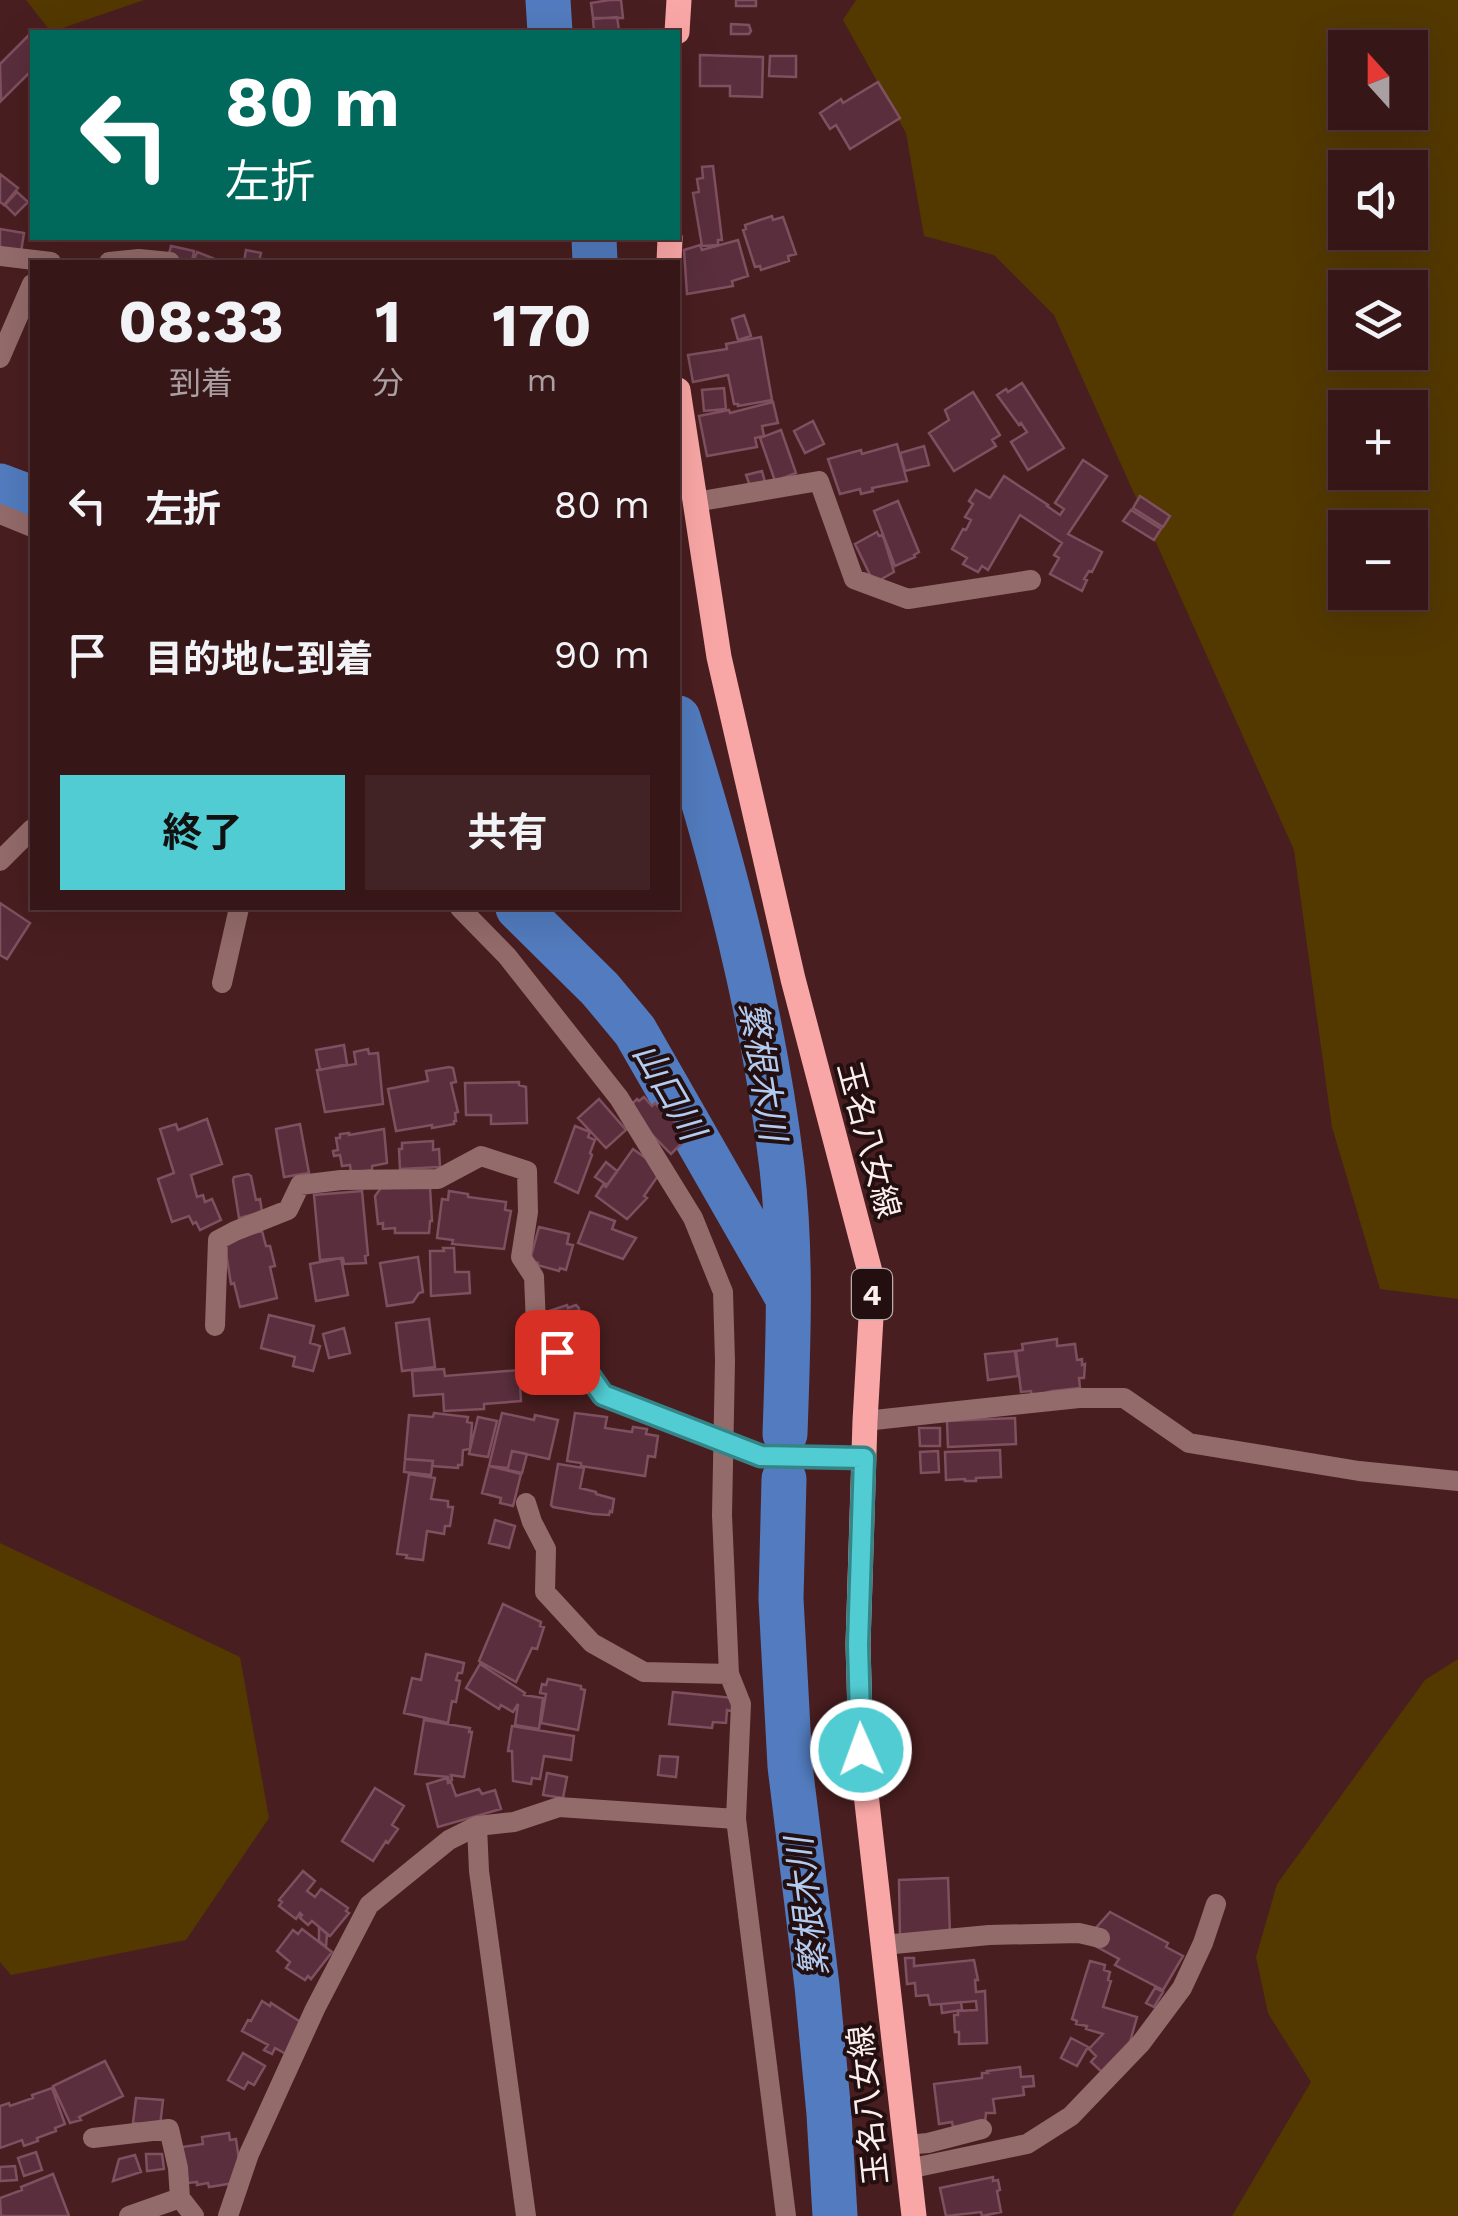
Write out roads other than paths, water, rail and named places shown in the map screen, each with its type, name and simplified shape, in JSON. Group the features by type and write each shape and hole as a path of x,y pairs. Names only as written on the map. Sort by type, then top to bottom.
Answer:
{"main road":[{"path":"678,30 679,0"},
{"name":"玉名八女線","path":"680,403 723,676 793,979 873,1283 858,1645 861,1750 914,2216"}],"street":[{"path":"0,256 30,260"},
{"path":"0,358 30,289"},
{"path":"695,502 819,481 854,579 908,599 1031,580"},
{"path":"0,514 30,526"},
{"path":"0,861 30,831"},
{"path":"222,983 240,910"},
{"path":"462,910 507,956 619,1098 692,1218 723,1292 722,1515 729,1674 741,1704 736,1820 786,2216"},
{"path":"216,1326 218,1240 288,1210 300,1185 341,1180 438,1179 481,1156 527,1171 528,1212 521,1257 534,1277 537,1348 577,1358 603,1395 761,1456 864,1458"},
{"path":"865,1421 1079,1398 1124,1398 1188,1443 1359,1471 1458,1480"},
{"path":"526,1503 546,1549 545,1592 592,1642 644,1672 729,1674"},
{"path":"228,2216 249,2154 315,2009 369,1905 448,1840 477,1826 514,1822 559,1808 736,1820"},
{"path":"477,1826 479,1871 526,2216"},
{"path":"907,2157 1027,2144 1071,2116 1141,2042 1182,1988 1204,1944 1216,1904"},
{"path":"883,1945 989,1935 1079,1933 1100,1938"},
{"path":"93,2138 168,2129 178,2168 180,2198 194,2216"},
{"path":"907,2157 928,2143 982,2129"},
{"path":"129,2216 180,2198"}],"waterway":[{"name":"繁根木川","path":"548,0 550,30"},
{"name":"繁根木川","path":"594,240 595,260"},
{"name":"山口川","path":"0,486 30,497"},
{"name":"繁根木川","path":"680,725 741,941 774,1111 787,1235 785,1434"},
{"name":"山口川","path":"520,910 600,989 635,1031 785,1293"},
{"name":"繁根木川","path":"784,1479 781,1599 790,1766 817,1986 835,2216"}]}
